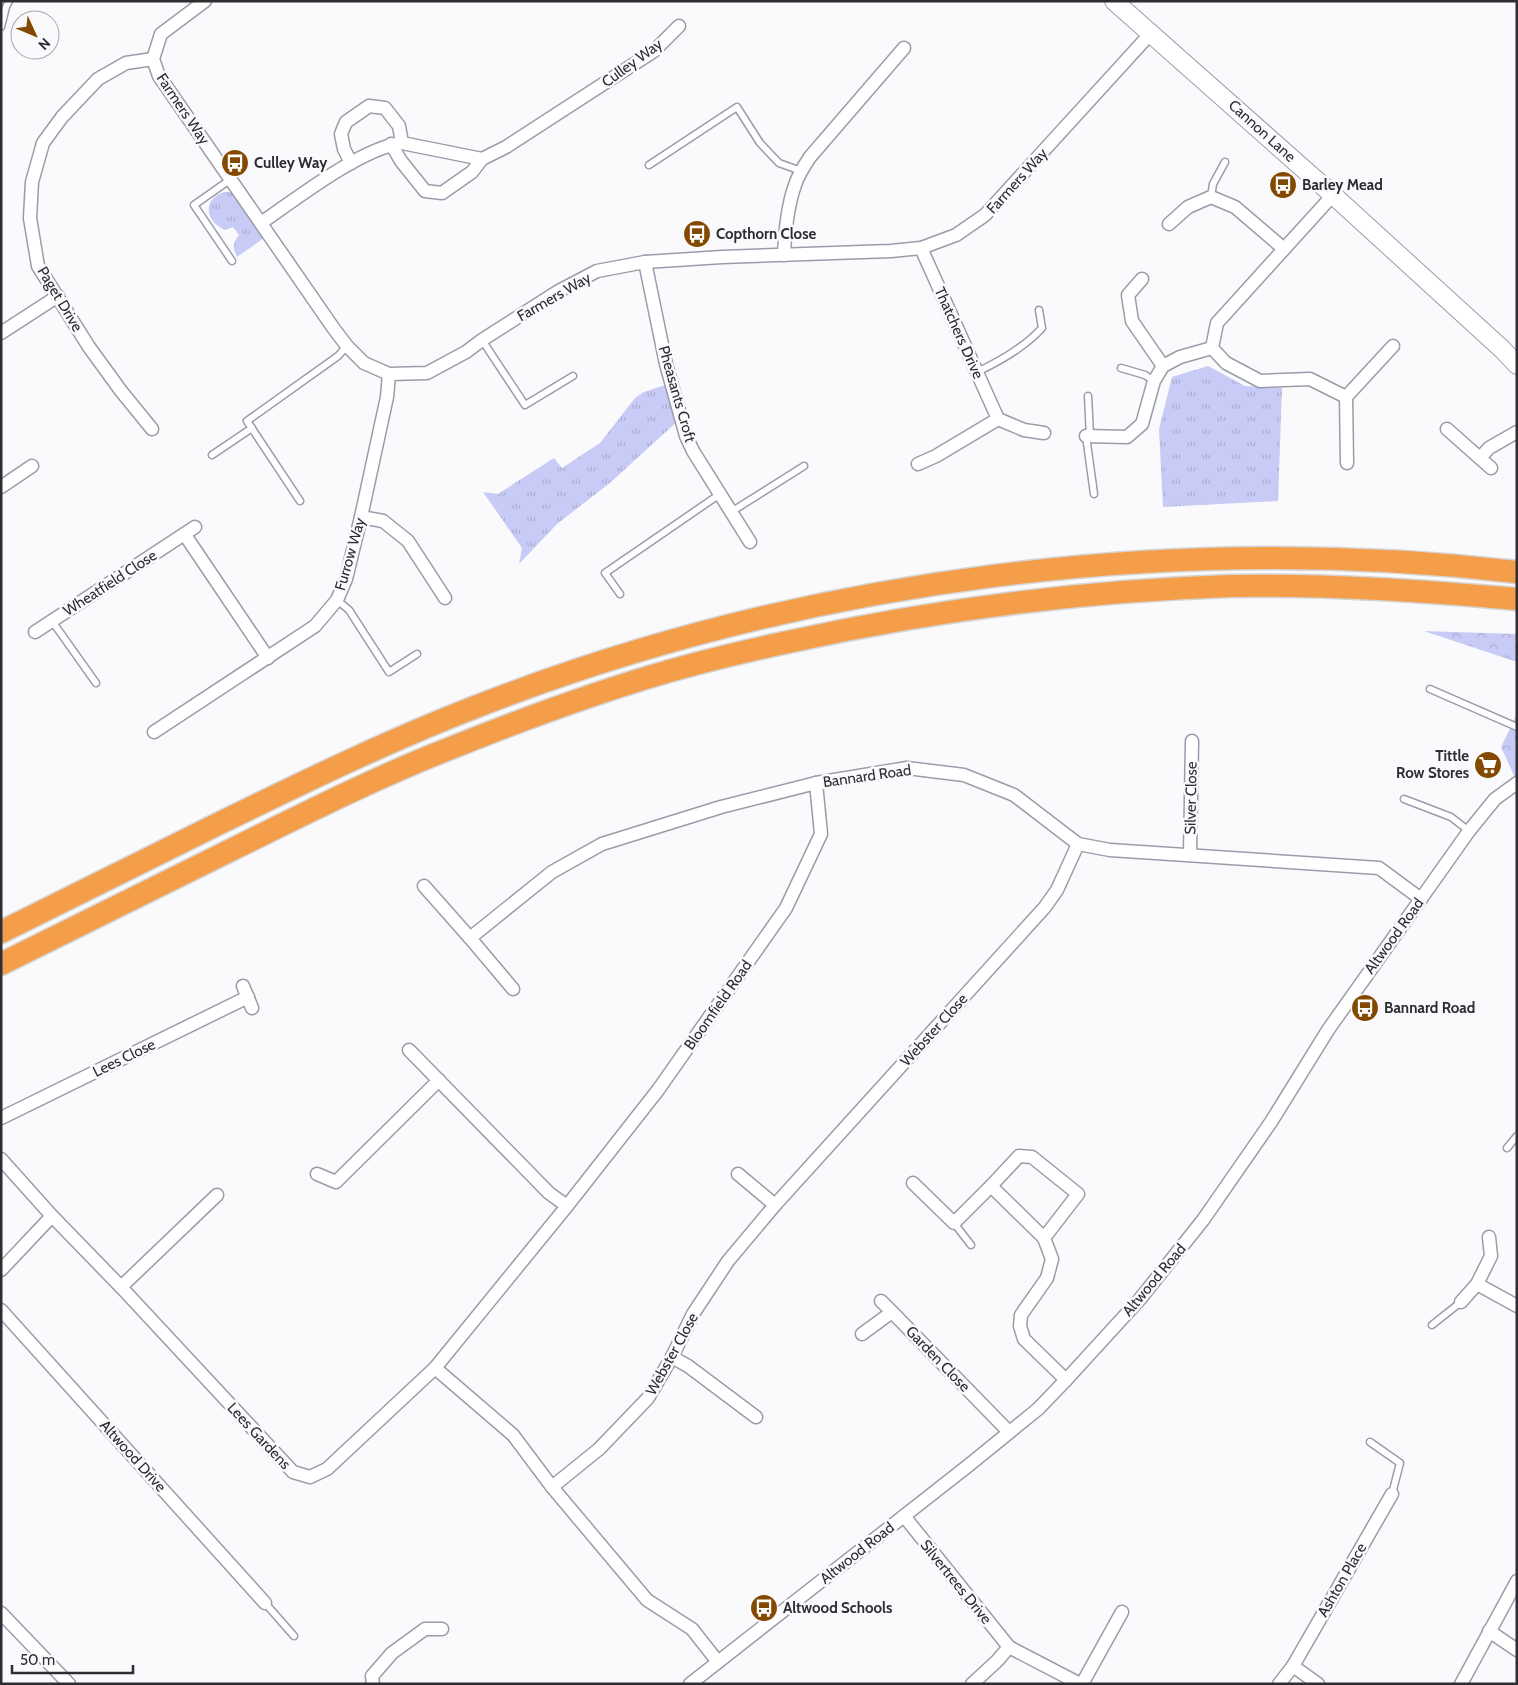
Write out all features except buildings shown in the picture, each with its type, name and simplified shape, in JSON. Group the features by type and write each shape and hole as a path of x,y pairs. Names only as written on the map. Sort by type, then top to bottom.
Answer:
{"highway":[{"path":"1,932 333,768 411,733 562,674 652,646 738,624 862,597 927,586 1132,562 1276,558 1386,560 1460,565 1517,572"},
{"path":"1,964 295,818 443,751 652,676 736,654 836,631 924,615 995,605 1148,590 1232,586 1318,586 1517,599"}],"street":[{"name":"Farmers Way","path":"204,1 161,34 153,59 159,76 348,346 364,363 389,374 427,373 466,352 557,292 597,271 645,262 921,248 956,235 986,215 1151,33"},
{"name":"Cannon Lane","path":"1114,1 1333,195 1503,350 1517,365"},
{"name":"Culley Way","path":"351,163 344,149 341,134 346,122 368,106 384,108 399,126 397,144 401,161 425,191 442,194 472,172 482,159 506,147 654,51 679,26"},
{"path":"784,255 785,232 794,185 801,171 810,157 904,48"},
{"name":"Paget Drive","path":"152,429 89,347 38,266 30,218 32,182 43,142 62,117 98,79 126,63 153,59"},
{"path":"261,223 351,163 397,144 482,159"},
{"path":"1212,348 1217,323 1333,195"},
{"path":"1169,224 1188,206 1211,197 1235,207 1284,249"},
{"name":"Thatchers Drive","path":"921,248 998,419"},
{"name":"Pheasants Croft","path":"645,262 666,364 686,436 693,451 750,542"},
{"path":"1142,279 1128,295 1132,321 1163,366"},
{"path":"1,333 58,296"},
{"path":"1347,463 1346,398 1393,346"},
{"path":"1088,436 1127,437 1142,424 1154,380 1163,366 1180,357 1212,348"},
{"path":"1212,348 1226,363 1260,381 1310,379 1346,398"},
{"name":"Furrow Way","path":"154,732 315,626 337,600 346,579 361,516 387,397 389,374"},
{"path":"918,464 936,456 998,419 1024,430 1044,432"},
{"path":"1448,429 1491,468"},
{"path":"1480,458 1489,448 1517,432"},
{"path":"1,487 32,466"},
{"path":"361,516 383,521 408,541 445,598"},
{"name":"Wheatfield Close","path":"34,632 190,531 268,658"},
{"name":"Silver Close","path":"1190,855 1192,741"},
{"name":"Bannard Road","path":"470,938 552,872 602,844 721,807 816,783 907,768 964,774 1014,796 1078,844 1110,850 1379,868 1421,899"},
{"name":"Bloomfield Road","path":"567,1206 658,1090 786,908 821,834 816,783"},
{"name":"Altwood Road","path":"690,1684 1010,1432 1038,1409 1066,1380 1140,1299 1202,1220 1271,1122 1328,1030 1469,831 1495,799 1517,783"},
{"name":"Webster Close","path":"552,1487 599,1449 648,1398 672,1357 693,1314 728,1261 775,1205 1045,907 1058,890 1078,844"},
{"path":"424,886 513,989"},
{"name":"Lees Close","path":"1,1118 247,997"},
{"path":"409,1050 549,1193 567,1206"},
{"path":"317,1174 336,1182 438,1080"},
{"path":"912,1182 954,1223 1019,1156 1032,1157 1078,1194 1044,1238"},
{"name":"Lees Gardens","path":"1,1159 52,1216 121,1286 293,1472 310,1476 327,1469 435,1368 567,1206"},
{"path":"738,1174 775,1205"},
{"path":"991,1186 1044,1238 1052,1260 1050,1269 1047,1278 1021,1315 1020,1326 1024,1339 1066,1380"},
{"path":"121,1286 217,1195"},
{"path":"1,1270 52,1216"},
{"path":"1461,1302 1477,1284 1491,1256 1489,1237"},
{"path":"1477,1284 1517,1306"},
{"name":"Garden Close","path":"881,1301 1010,1432"},
{"name":"Altwood Drive","path":"1,1310 265,1603"},
{"path":"862,1334 892,1312"},
{"path":"672,1357 688,1366 756,1417"},
{"path":"435,1368 513,1435 552,1487 647,1600 692,1629 718,1662"},
{"name":"Ashton Place","path":"1279,1684 1293,1666 1392,1494"},
{"name":"Silvertrees Drive","path":"904,1516 1009,1647 1081,1684 1122,1612"},
{"path":"1461,1684 1517,1581"},
{"path":"1,1612 69,1684"},
{"path":"372,1684 372,1676 392,1653 425,1629 442,1629"},
{"path":"1489,1631 1517,1650"},
{"path":"972,1684 1009,1647"},
{"path":"1293,1666 1318,1684"}],"lane":[{"path":"1,28 7,4"},
{"path":"649,165 737,107 760,143 779,163 801,171"},
{"path":"1211,197 1213,184 1225,162"},
{"path":"231,179 194,204 232,261"},
{"path":"977,372 992,365 1032,339 1042,328 1040,310"},
{"path":"482,340 526,405 573,376"},
{"path":"300,501 247,421 338,356 348,346"},
{"path":"1121,368 1145,375 1154,380"},
{"path":"1088,396 1088,436 1094,494"},
{"path":"212,455 252,428"},
{"path":"731,512 804,466"},
{"path":"620,594 605,573 720,494"},
{"path":"337,600 350,610 389,672 417,654"},
{"path":"52,621 96,684"},
{"path":"1430,689 1517,727"},
{"path":"1404,799 1451,817 1469,831"},
{"path":"1507,1148 1517,1136"},
{"path":"954,1223 971,1245"},
{"path":"1432,1325 1461,1302"},
{"path":"1370,1442 1400,1463 1392,1494"},
{"path":"265,1603 294,1636"}],"green space":[{"path":"224,192 233,192 264,238 237,257 234,245 239,235 233,227 225,230 213,222 209,211 209,205 212,200"},
{"path":"1208,366 1245,386 1282,388 1278,501 1163,507 1159,429 1172,377"},
{"path":"671,383 681,418 611,482 557,524 519,564 522,548 483,492 498,494 554,458 562,468 600,443 635,398 644,392"},
{"path":"1424,631 1517,634 1517,662"},
{"path":"1517,714 1517,782 1501,747"}],"place":[{"name":"Culley Way","path":"235,163"},
{"name":"Barley Mead","path":"1283,185"},
{"name":"Copthorn Close","path":"697,234"},
{"name":"Tittle Row Stores","path":"1488,765"},
{"name":"Bannard Road","path":"1365,1008"},
{"name":"Altwood Schools","path":"764,1608"}]}
